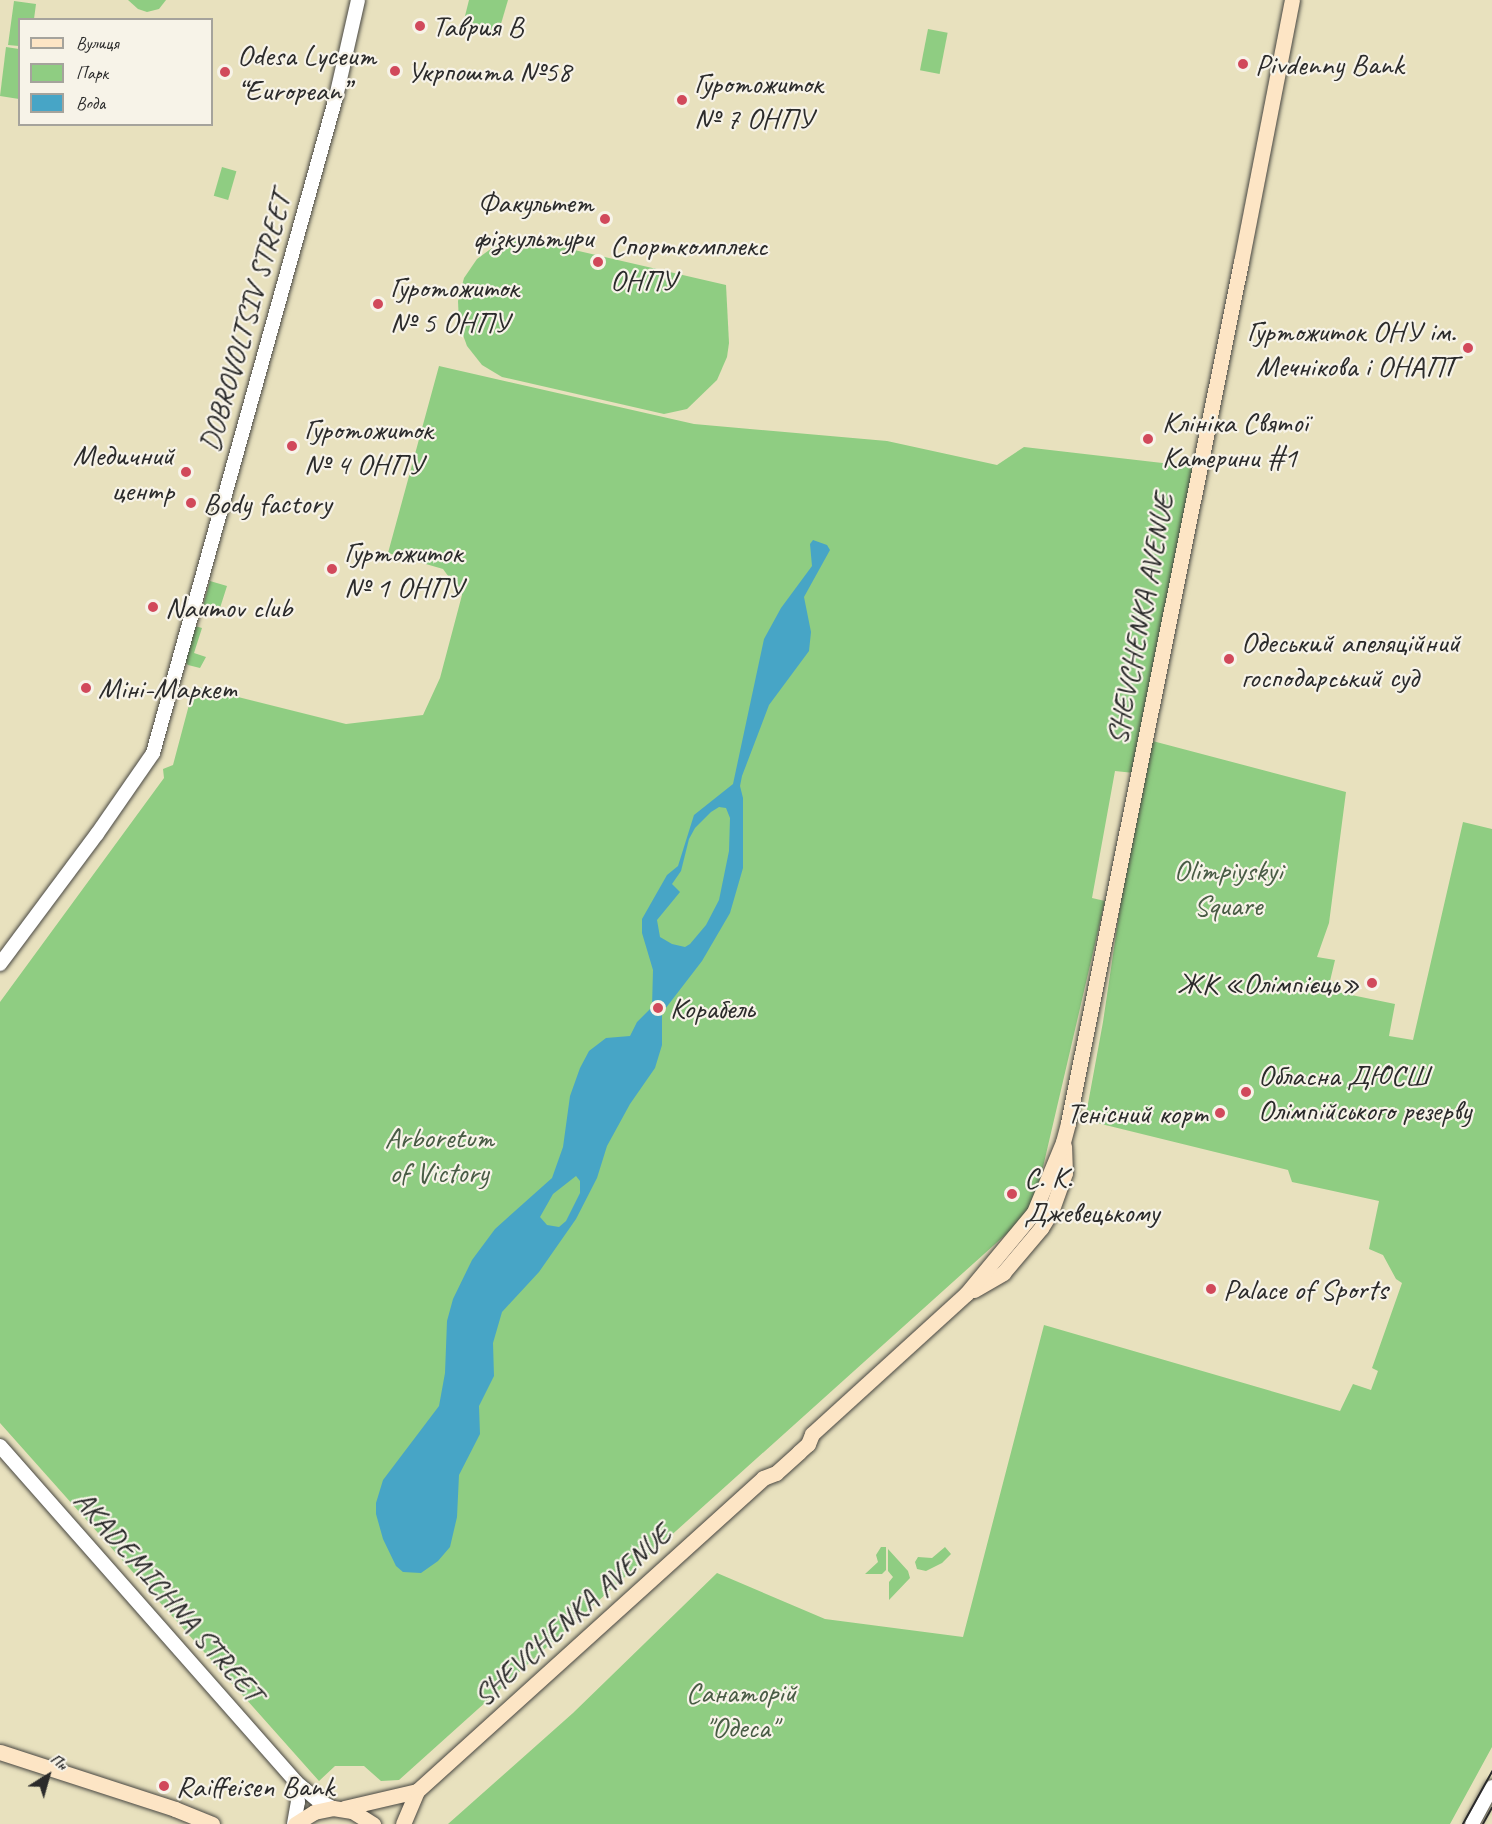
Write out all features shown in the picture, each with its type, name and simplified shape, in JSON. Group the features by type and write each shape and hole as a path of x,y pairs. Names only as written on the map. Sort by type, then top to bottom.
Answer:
{"main road":[{"name":"SHEVCHENKA AVENUE","path":"403,1824 417,1791 764,1478 769,1465 802,1436 812,1434 966,1294 1034,1212 1063,1142 1292,0"},
{"path":"0,1752 175,1809 212,1824"},
{"name":"SHEVCHENKA AVENUE","path":"295,1824 314,1812 417,1791"},
{"path":"339,1808 360,1815 373,1824"}],"street":[{"name":"DOBROVOLTSIV STREET","path":"0,964 97,834 153,753 336,97 358,0"},
{"name":"AKADEMICHNA STREET","path":"0,1446 296,1782 319,1801 339,1808"},
{"path":"295,1824 298,1802 296,1782"},
{"path":"1472,1824 1492,1787"}],"green space":[{"path":"128,0 166,0 159,9 147,12 138,9"},
{"path":"469,0 508,0 498,34 463,24"},
{"path":"14,1 36,4 34,18 18,18 18,46 8,45"},
{"path":"928,29 948,33 940,74 920,70"},
{"path":"6,47 18,49 18,99 0,96"},
{"path":"222,167 236,171 228,200 214,196"},
{"path":"518,237 726,285 729,343 727,357 717,380 687,409 664,414 502,377 482,365 467,346 459,324 458,301 464,278 477,259 496,245"},
{"name":"Arboretum of Victory","path":"439,366 694,424 887,441 997,465 1024,447 1197,467 1134,773 1115,771 1092,898 1105,901 1033,1210 399,1780 381,1781 364,1766 335,1766 319,1781 0,1423 0,1002 164,778 163,769 173,765 194,686 346,724 423,715 440,678 462,595 443,569 388,553"},
{"path":"210,581 227,586 220,608 210,605 206,618 200,616"},
{"path":"195,626 202,628 194,653 206,657 200,668 188,665 184,661"},
{"path":"1145,739 1346,792 1329,923 1317,957 1335,960 1330,981 1338,983 1337,992 1395,1004 1389,1036 1413,1040 1463,822 1492,829 1492,1747 1450,1824 448,1824 573,1713 717,1573 825,1619 963,1637 1044,1325 1340,1411 1353,1384 1371,1390 1378,1371 1372,1368 1402,1283 1396,1279 1383,1255 1369,1249 1379,1201 1292,1182 1288,1170 1085,1120 1103,1022"},
{"path":"881,1547 886,1547 886,1570 882,1574 865,1574 878,1562 876,1555"},
{"path":"945,1547 951,1554 942,1563 926,1571 917,1569 915,1562 918,1557 932,1558"},
{"path":"888,1549 908,1571 910,1578 889,1600 889,1582 893,1577 888,1571"}],"water":[{"path":"813,540 827,545 830,550 804,597 811,632 809,651 769,705 742,776 740,786 743,798 743,868 730,913 702,961 662,1013 662,1045 655,1068 630,1104 607,1146 597,1178 576,1219 539,1272 502,1312 493,1343 494,1376 479,1406 480,1434 459,1475 457,1517 450,1547 438,1561 421,1573 403,1572 396,1566 383,1539 376,1514 376,1503 383,1480 439,1406 445,1373 447,1321 453,1299 472,1260 495,1229 552,1178 563,1147 570,1096 589,1051 606,1038 630,1036 637,1022 652,1007 653,970 642,933 642,919 667,875 678,866 694,815 733,784 764,639 781,608 812,566 810,544","holes":["719,807 726,808 730,818 729,851 719,900 706,925 690,944 685,947 672,944 660,937 657,920 680,892 672,884 681,871 689,839 695,828 711,812","576,1176 580,1181 580,1193 566,1221 559,1227 547,1225 540,1217 553,1194"]}],"tram line":[{"path":"1463,1824 1492,1772"},
{"path":"1483,1824 1492,1808"}],"place":[{"name":"Таврия В","path":"420,26"},
{"name":"Pivdenny Bank","path":"1243,64"},
{"name":"Укрпошта №58","path":"395,71"},
{"name":"Odesa Lyceum “European”","path":"225,72"},
{"name":"Гуротожиток № 7 ОНПУ","path":"682,100"},
{"name":"Факультет фізкультури","path":"605,219"},
{"name":"Спорткомплекс ОНПУ","path":"598,262"},
{"name":"Гуротожиток № 5 ОНПУ","path":"378,304"},
{"name":"Гуртожиток ОНУ ім. Мечнікова і ОНАПТ","path":"1468,348"},
{"name":"Клініка Святої Катерини #1","path":"1148,439"},
{"name":"Гуротожиток № 4 ОНПУ","path":"292,446"},
{"name":"Медичний центр","path":"186,472"},
{"name":"Body factory","path":"191,503"},
{"name":"Гуртожиток № 1 ОНПУ","path":"332,569"},
{"name":"Naumov club","path":"153,607"},
{"name":"Одеський апеляційний господарський суд","path":"1229,659"},
{"name":"Міні-Маркет","path":"86,688"},
{"name":"ЖК «Олімпієць»","path":"1372,983"},
{"name":"Корабель","path":"658,1008"},
{"name":"Обласна ДЮСШ Олімпійського резерву","path":"1246,1092"},
{"name":"Тенісний корт","path":"1220,1113"},
{"name":"С. К. Джевецькому","path":"1012,1194"},
{"name":"Palace of Sports","path":"1211,1289"},
{"name":"Raiffeisen Bank","path":"164,1786"}],"park label":[{"name":"Olimpiyskyi Square","path":"1228,887"},
{"name":"Санаторій \"Одеса\"","path":"741,1709"}]}
